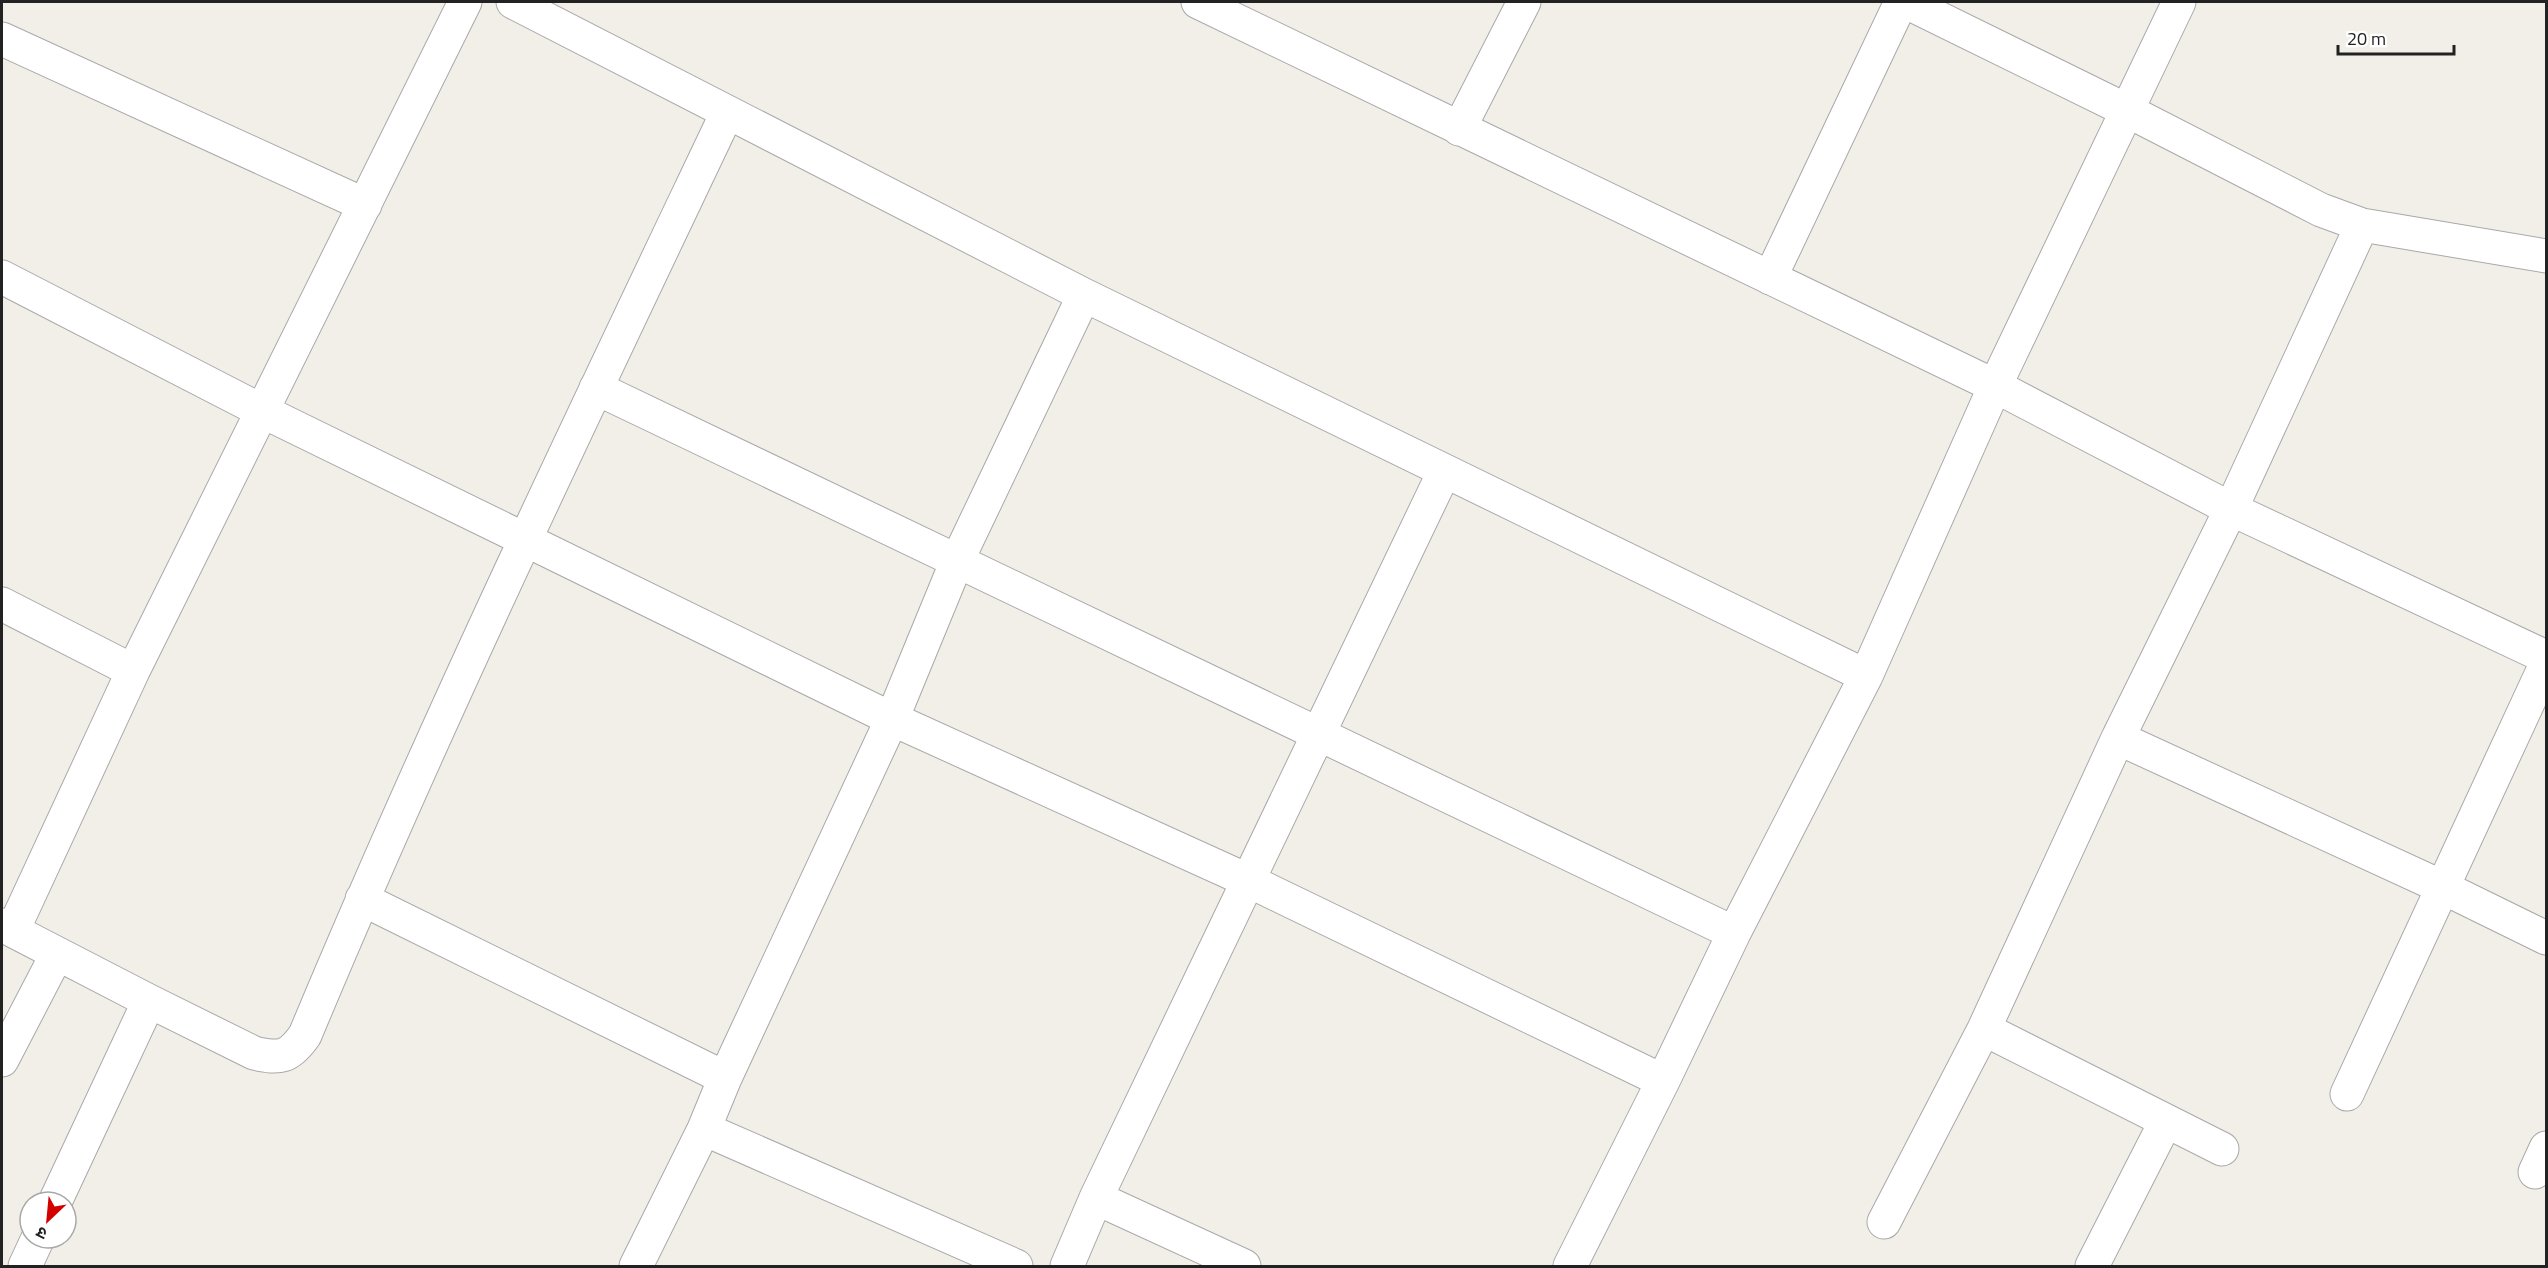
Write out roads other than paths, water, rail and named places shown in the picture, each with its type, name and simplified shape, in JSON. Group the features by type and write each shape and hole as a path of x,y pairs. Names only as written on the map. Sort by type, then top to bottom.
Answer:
{"street":[{"path":"465,2 7,927 254,1053 284,1057 297,1047 305,1035 362,899 596,388 727,113"},
{"path":"513,2 1084,295 1866,676"},
{"path":"1198,2 1995,386 2231,509 2547,657"},
{"path":"1459,129 1524,2"},
{"path":"1770,278 1901,2"},
{"path":"1906,2 2128,111 2321,210 2362,225 2547,256"},
{"path":"1570,1266 1734,933 1866,676 1995,386 2179,2"},
{"path":"2,39 365,205"},
{"path":"1884,1222 1984,1029 2118,738 2231,509 2362,225"},
{"path":"2,277 261,410 526,541 892,718 1249,881 1663,1081"},
{"path":"636,1266 704,1130 725,1078 892,718 957,561 1084,295"},
{"path":"596,388 1734,933"},
{"path":"1067,1266 1096,1198 1444,472"},
{"path":"2,604 133,671"},
{"path":"2347,1094 2547,664"},
{"path":"2118,738 2442,887 2547,938"},
{"path":"362,899 725,1078"},
{"path":"2,1060 57,954"},
{"path":"61,1190 149,1001"},
{"path":"1984,1029 2222,1149"},
{"path":"2091,1266 2166,1121"},
{"path":"704,1130 1016,1266"},
{"path":"1096,1198 1244,1266"},
{"path":"25,1266 32,1250"}]}
